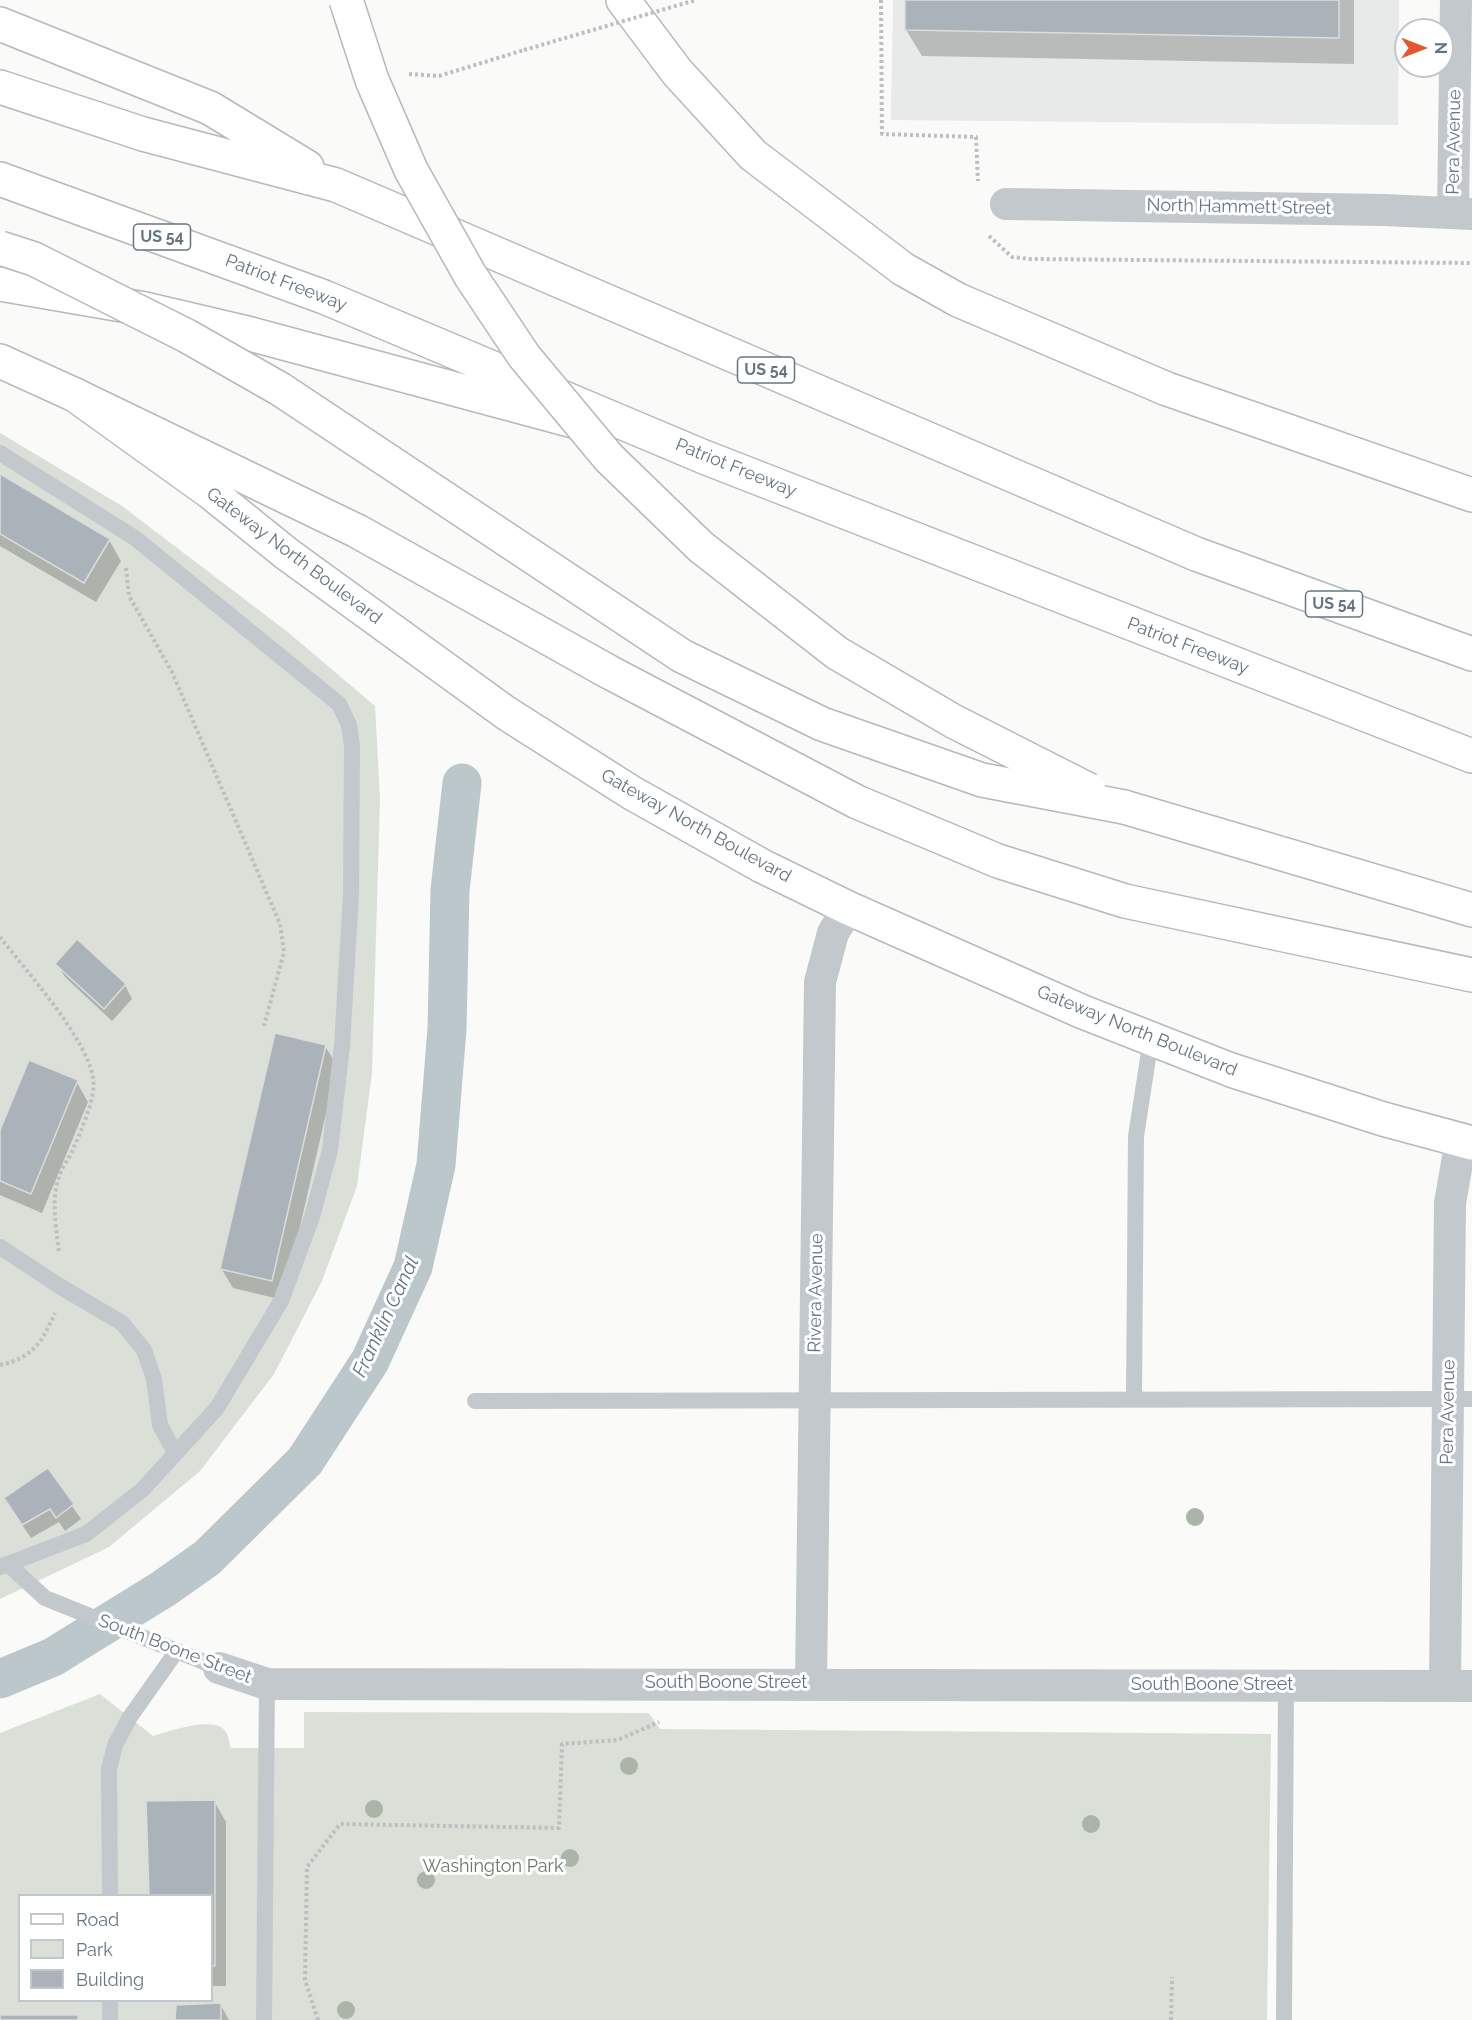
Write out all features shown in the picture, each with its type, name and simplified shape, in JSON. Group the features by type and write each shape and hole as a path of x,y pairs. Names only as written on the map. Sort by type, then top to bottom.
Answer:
{"main road":[{"path":"346,0 372,80 411,170 470,275 524,356 609,458 701,547 837,653 953,721 1124,807"},
{"path":"623,0 677,72 753,155 903,269 958,300 1167,389 1472,495"},
{"path":"0,24 210,108 336,185"},
{"name":"US 54","path":"0,87 143,134 336,185 1196,554 1472,654"},
{"name":"Patriot Freeway","path":"0,179 324,297 704,457 1472,756"},
{"path":"0,248 34,259 187,336 280,389 682,656 822,724 982,780 1124,807 1472,910"},
{"path":"0,284 145,309 243,332 704,457"},
{"name":"Gateway North Boulevard","path":"0,361 75,395 210,492 287,554 506,713 632,793 762,866 848,908 1083,1012 1151,1039 1242,1073 1383,1119 1467,1142"},
{"path":"75,395 357,531 609,672 857,802 987,857 1125,900 1472,975"}],"street":[{"name":"Pera Avenue","path":"1456,0 1462,213"},
{"name":"North Hammett Street","path":"1006,204 1462,213"},
{"name":"Rivera Avenue","path":"811,1683 820,982 833,933 848,908"},
{"name":"Pera Avenue","path":"1458,1685 1460,1399 1450,1203 1467,1142"},
{"name":"South Boone Street","path":"219,1668 267,1684 1458,1685"}],"lane":[{"path":"0,453 135,538 339,704 349,725 352,746 349,917 342,1045 330,1150 312,1217 281,1301 217,1408 142,1490 86,1534 5,1567"},
{"path":"1134,1400 1136,1137 1151,1039"},
{"path":"0,1247 122,1323 144,1350 154,1379 160,1425 175,1453"},
{"path":"475,1401 1460,1399"},
{"name":"South Boone Street","path":"5,1567 45,1598 219,1668"},
{"path":"110,1894 109,1768 115,1745 169,1649"},
{"path":"264,2020 267,1684"},
{"path":"1284,2020 1286,1685"},
{"path":"110,2002 110,2020"}],"path":[{"path":"439,76 696,0"},
{"path":"135,538 126,567 129,596 172,672 280,924 284,952 264,1026"},
{"path":"0,937 64,1020 87,1057 94,1080 90,1104 74,1148 61,1172 53,1205 61,1287 56,1312 46,1334 25,1357 0,1365"},
{"path":"318,2020 305,1980 307,1867 340,1824 559,1828 562,1744 618,1740 660,1721"},
{"path":"1171,2020 1172,1977"}],"shaded area":[{"path":"893,0 1399,0 1399,18 1394,18 1394,78 1398,78 1398,125 891,120"}],"green space":[{"path":"0,433 122,506 289,633 375,706 380,799 372,1073 357,1186 322,1281 274,1374 200,1471 109,1547 0,1599"},
{"name":"Washington Park","path":"100,1694 153,1736 187,1727 214,1725 225,1731 231,1748 304,1748 304,1712 649,1713 660,1729 1271,1734 1267,2020 0,2020 0,1733"}],"building":[{"path":"905,0 1339,0 1339,38 905,30"},
{"path":"0,474 110,539 84,583 0,534"},
{"path":"77,939 126,984 104,1009 55,964"},
{"path":"275,1033 326,1045 272,1281 220,1269"},
{"path":"29,1060 78,1080 31,1194 0,1181 0,1130"},
{"path":"48,1468 74,1504 56,1518 50,1509 22,1525 4,1498"},
{"path":"215,1800 215,1966 213,1966 213,1894 149,1894 146,1801"},
{"path":"221,2003 221,2020 175,2020 176,2005"},
{"path":"0,2015 78,2015 78,2020 0,2020"}],"waterway":[{"name":"Franklin Canal","path":"0,1679 53,1657 163,1589 207,1558 305,1461 370,1361 413,1267 436,1165 447,1029 450,890 462,783"}]}
